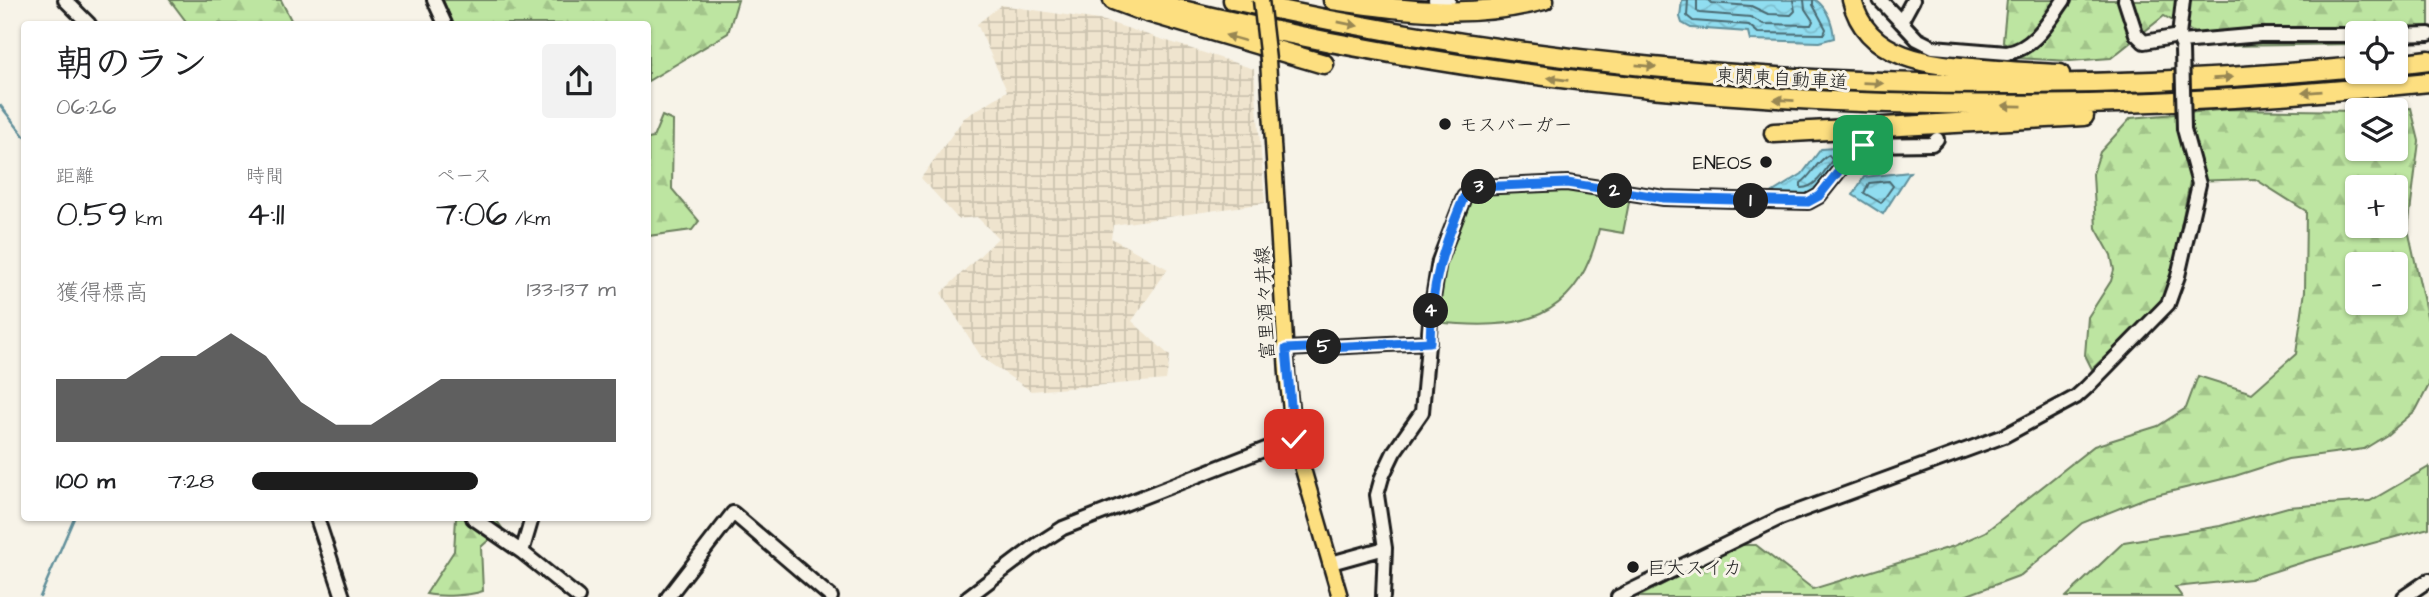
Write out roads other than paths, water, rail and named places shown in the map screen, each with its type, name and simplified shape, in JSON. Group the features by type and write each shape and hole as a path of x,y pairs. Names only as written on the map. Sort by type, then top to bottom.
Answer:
{"highway":[{"path":"1113,0 1324,64"},
{"name":"東関東自動車道","path":"1141,0 1245,24 1451,64 1569,81 1729,97 1880,104 2032,106 2223,99 2429,82"},
{"name":"東関東自動車道","path":"1233,0 1453,43 1727,74 1962,85 2156,82 2345,68"},
{"path":"1333,0 1398,10 1443,12 1488,11 1544,0"},
{"path":"1852,0 1855,13 1868,33 1883,46 1910,58 1939,65 2156,82"},
{"path":"2408,63 2429,60"},
{"path":"1774,133 2084,116 2223,99"}],"main road":[{"name":"富里酒々井線","path":"1261,0 1268,60 1294,439 1340,597"}],"street":[{"path":"65,0 86,21"},
{"path":"434,0 444,21"},
{"path":"1434,0 1449,0"},
{"path":"1880,0 1917,39 1933,47 2015,52 2038,36 2064,0"},
{"path":"1901,22 1913,0"},
{"path":"2125,0 2136,34 2144,42 2181,43 2260,35 2345,35"},
{"path":"1618,597 1780,518 2004,436 2076,397 2168,304 2178,276 2199,184 2184,129 2181,43 2183,0"},
{"path":"2408,35 2429,34"},
{"path":"1383,597 1385,548 1377,495 1394,452 1422,412 1424,370 1430,342 1431,311 1439,261 1464,197 1477,187 1567,183 1664,198 1808,202 1819,196 1858,147 1932,144 1937,139"},
{"path":"1286,349 1430,342"},
{"path":"968,597 1063,528 1294,439"},
{"path":"668,597 733,513 831,597"},
{"path":"318,521 344,597"},
{"path":"477,521 522,552 578,597"},
{"path":"522,552 531,521"},
{"path":"1331,563 1385,548"},
{"path":"2404,597 2429,580"}],"water":[{"path":"1682,0 1816,0 1829,18 1834,38 1819,42 1750,40 1748,32 1691,28 1682,23 1680,17"},
{"path":"1846,147 1847,154 1841,156 1842,159 1834,170 1816,190 1790,197 1777,197 1773,192 1802,174 1821,149"},
{"path":"1910,172 1883,214 1853,195 1864,177"}],"waterway":[{"path":"0,105 21,132"},
{"path":"40,597 73,521"}],"tunnel":[{"path":"1938,131 1943,48"}],"place":[{"name":"モスバーガー","path":"1445,124"},
{"name":"ENEOS","path":"1766,162"},
{"name":"巨大スイカ","path":"1633,567"}]}
